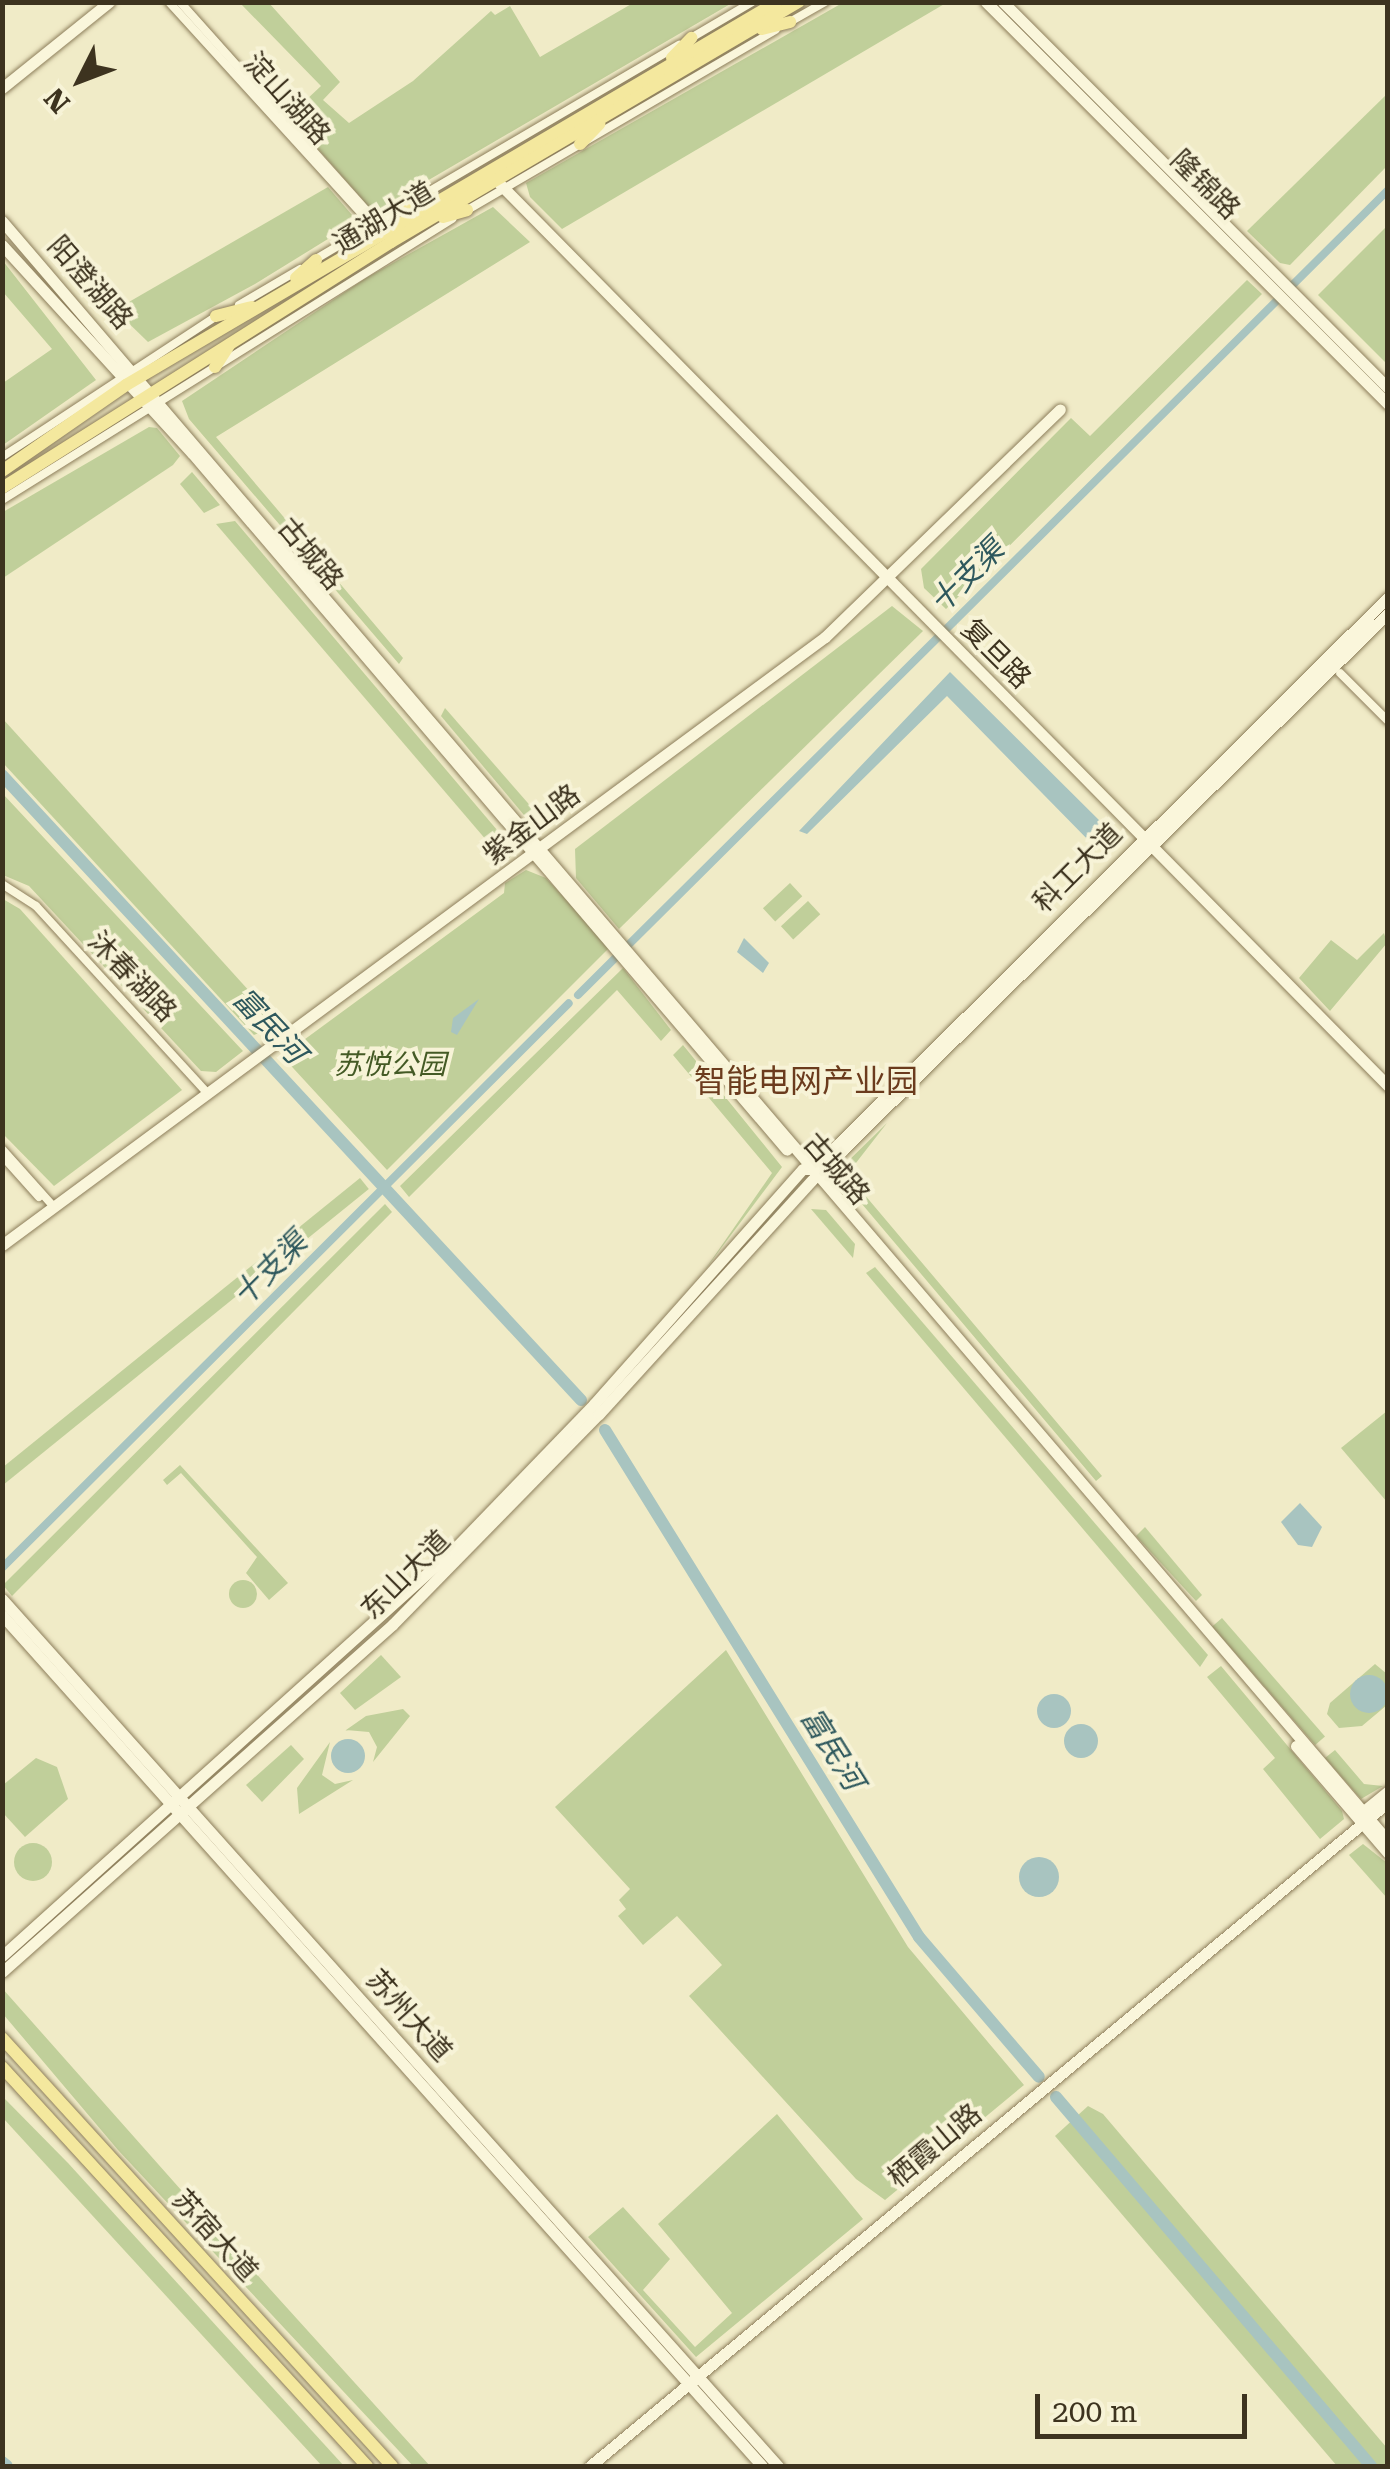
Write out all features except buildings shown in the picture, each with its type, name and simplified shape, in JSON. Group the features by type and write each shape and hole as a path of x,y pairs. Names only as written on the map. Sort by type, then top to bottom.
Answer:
{"main road":[{"name":"通湖大道","path":"2,470 136,373 264,304 448,193 496,180 664,66 777,2"},
{"name":"通湖大道","path":"2,488 137,398 153,400 234,338 799,2"},
{"path":"746,34 790,22"},
{"path":"664,66 691,38"},
{"path":"580,144 608,114"},
{"path":"408,204 448,193"},
{"path":"431,219 467,210"},
{"path":"278,295 316,260"},
{"path":"216,316 264,304"},
{"path":"215,367 234,338"},
{"path":"34,448 56,420"},
{"name":"苏宿大道","path":"2,2038 392,2466"},
{"name":"苏宿大道","path":"2,2067 368,2466"}],"street":[{"path":"2,88 109,2"},
{"name":"淀山湖路","path":"168,2 375,224"},
{"name":"淀山湖路","path":"180,2 375,224"},
{"path":"136,373 216,316 752,2"},
{"path":"2,500 153,400 215,367 467,210 496,180 580,144 825,2"},
{"name":"隆锦路","path":"986,2 1261,269 1388,404"},
{"name":"隆锦路","path":"1002,2 1261,269"},
{"name":"复旦路","path":"496,180 887,582 1388,1086"},
{"name":"阳澄湖路","path":"2,221 136,373"},
{"name":"阳澄湖路","path":"2,246 123,382"},
{"name":"隆锦路","path":"1313,321 1388,388"},
{"name":"古城路","path":"136,373 153,400 1388,1852"},
{"path":"2,457 123,382 137,398"},
{"name":"紫金山路","path":"2,1245 826,637 887,582 1060,409"},
{"name":"科工大道","path":"812,1173 1388,597"},
{"name":"科工大道","path":"1147,842 1388,614"},
{"path":"1340,673 1388,721"},
{"name":"沐春湖路","path":"2,886 18,893 208,1096"},
{"path":"2,1152 52,1209"},
{"name":"东山大道","path":"2,1972 182,1808 462,1541 812,1173"},
{"name":"苏州大道","path":"4,1606 692,2380 762,2466"},
{"path":"1363,1818 1388,1792"},
{"path":"1363,1818 1388,1802"},
{"name":"东山大道","path":"2,1956 182,1808"},
{"name":"古城路","path":"1363,1818 1388,1841"},
{"name":"栖霞山路","path":"590,2466 1363,1818"},
{"name":"苏州大道","path":"692,2380 778,2466"}],"green space":[{"path":"844,2 946,3 562,229 530,197 526,183"},
{"path":"240,3 269,3 340,82 323,100 349,123 413,81 491,11 495,15 510,6 540,57 633,3 732,3 379,209 370,208 289,116 321,86"},
{"path":"1387,94 1387,166 1290,265 1280,263 1247,231"},
{"path":"328,187 352,215 349,226 255,284 148,342 115,310"},
{"path":"493,207 530,242 216,437 403,658 399,664 189,419 182,401 366,278"},
{"path":"1387,226 1387,364 1318,295"},
{"path":"3,261 96,380 3,445 3,383 52,349 3,292"},
{"path":"1247,280 1262,294 946,609 924,588 921,569 1071,418 1090,436"},
{"path":"149,427 157,428 180,456 173,465 3,578 3,512"},
{"path":"192,472 220,505 204,513 180,484"},
{"path":"235,521 503,837 511,856 505,862 216,524"},
{"path":"892,606 923,631 619,929 576,878 575,849"},
{"path":"445,708 541,818 529,821 441,716"},
{"path":"3,719 279,1024 254,1035 3,763"},
{"path":"3,794 243,1051 216,1072 201,1071 29,886 3,875"},
{"name":"苏悦公园","path":"526,870 546,878 610,947 387,1170 282,1056 504,893 505,883"},
{"path":"790,883 802,896 775,921 763,908"},
{"path":"3,899 20,909 182,1090 54,1186 3,1134"},
{"path":"808,901 820,914 793,939 781,926"},
{"path":"1384,933 1387,943 1330,1011 1299,978 1331,940 1357,960"},
{"path":"623,968 671,1030 661,1041 617,990 409,1197 400,1186"},
{"path":"683,1045 782,1167 704,1271 772,1173 673,1055"},
{"path":"887,1123 852,1168 853,1181 1102,1476 1096,1481 840,1178 841,1168"},
{"path":"360,1178 369,1189 2,1486 2,1468"},
{"path":"385,1204 392,1212 12,1596 3,1585"},
{"path":"811,1209 826,1210 855,1244 853,1258"},
{"path":"875,1267 1208,1655 1200,1667 866,1273"},
{"path":"1387,1411 1387,1502 1341,1448"},
{"path":"180,1465 288,1583 269,1600 246,1573 257,1557 181,1473 167,1485 163,1480"},
{"path":"1145,1527 1202,1595 1196,1601 1136,1536"},
{"path":"243,1580 253,1584 257,1594 253,1604 243,1608 233,1604 229,1594 233,1584"},
{"path":"1222,1618 1325,1736 1315,1745 1212,1627"},
{"path":"726,1650 908,1947 1024,2085 885,2200 856,2179 689,1996 722,1965 677,1916 643,1945 618,1916 626,1909 619,1900 630,1889 555,1807"},
{"path":"381,1655 401,1677 355,1710 340,1693"},
{"path":"1375,1664 1387,1674 1387,1705 1362,1726 1339,1728 1327,1714 1330,1703"},
{"path":"1221,1666 1342,1811 1344,1819 1320,1839 1263,1769 1275,1758 1207,1677"},
{"path":"403,1709 410,1716 373,1762 377,1747 369,1732 346,1730 366,1716"},
{"path":"330,1742 322,1775 335,1784 353,1780 299,1814 297,1788"},
{"path":"291,1745 304,1759 262,1802 246,1785"},
{"path":"1335,1750 1364,1784 1383,1786 1361,1799 1325,1758"},
{"path":"36,1758 57,1767 68,1799 25,1837 3,1813 3,1785"},
{"path":"33,1843 47,1848 52,1862 47,1876 33,1881 19,1876 14,1862 19,1848"},
{"path":"1363,1844 1387,1863 1387,1898 1349,1855"},
{"path":"2,1988 430,2466 413,2466 118,2150 3,2014"},
{"path":"3,2097 344,2466 322,2466 3,2118"},
{"path":"1088,2106 1103,2114 1387,2448 1387,2466 1337,2466 1055,2136"},
{"path":"777,2114 863,2219 696,2357 588,2237 623,2207 670,2259 643,2290 695,2347 732,2313 658,2224"}],"water":[{"path":"950,672 1111,832 1095,847 947,696 807,834 799,831"},
{"path":"744,938 769,963 763,973 737,952"},
{"path":"479,999 457,1035 451,1032 453,1018"},
{"path":"1300,1503 1322,1527 1312,1547 1298,1545 1281,1522"},
{"path":"1369,1675 1382,1681 1388,1694 1382,1707 1369,1713 1356,1707 1350,1694 1356,1681"},
{"path":"1054,1694 1066,1699 1071,1711 1066,1723 1054,1728 1042,1723 1037,1711 1042,1699"},
{"path":"1081,1724 1093,1729 1098,1741 1093,1753 1081,1758 1069,1753 1064,1741 1069,1729"},
{"path":"348,1739 360,1744 365,1756 360,1768 348,1773 336,1768 331,1756 336,1744"},
{"path":"1039,1857 1053,1863 1059,1877 1053,1891 1039,1897 1025,1891 1019,1877 1025,1863"}],"waterway":[{"name":"十支渠","path":"578,995 1388,190"},
{"name":"富民河","path":"2,775 581,1400"},
{"name":"十支渠","path":"2,1568 569,1003"},
{"name":"富民河","path":"605,1430 919,1937 1039,2077"},
{"name":"富民河","path":"1056,2097 1371,2466"},
{"path":"2,2462 7,2466"}],"district":[{"name":"智能电网产业园","path":"806,1081"}]}
